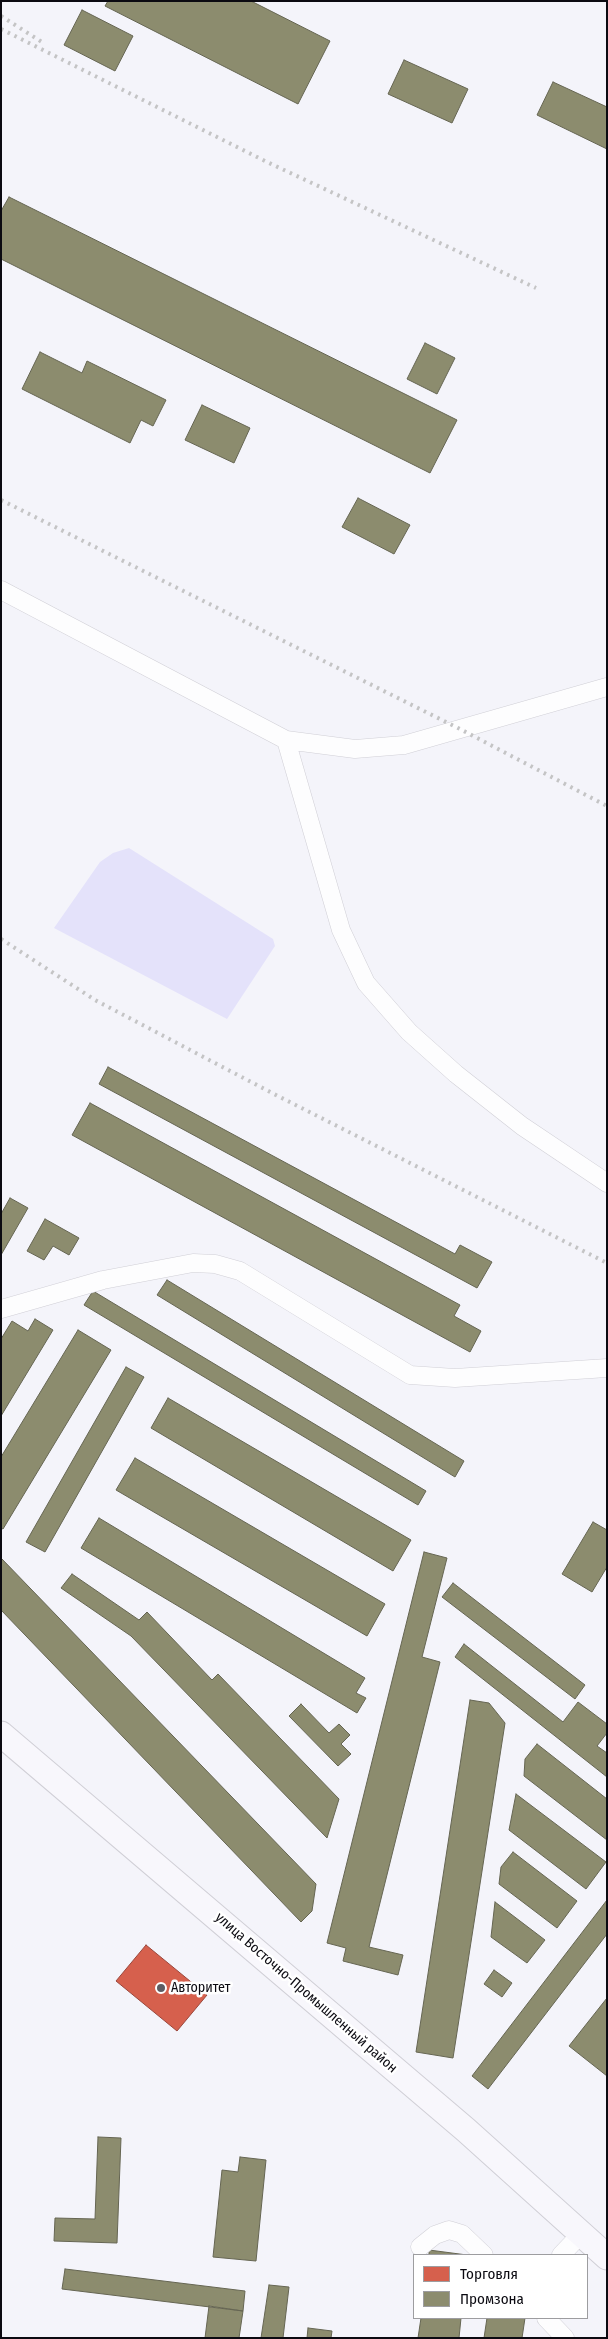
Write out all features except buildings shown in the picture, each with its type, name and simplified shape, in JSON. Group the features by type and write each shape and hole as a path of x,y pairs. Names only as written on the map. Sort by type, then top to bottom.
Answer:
{"street":[{"path":"1,590 286,740 355,749 404,745 607,687"},
{"path":"286,740 341,930 366,983 409,1032 456,1074 522,1126 607,1183"},
{"path":"1,1309 103,1280 193,1263 215,1264 240,1271 410,1375 455,1378 607,1368"},
{"name":"улица Восточно-Промышленный район","path":"1,1734 271,1962 472,2136 607,2257"},
{"path":"420,2247 435,2235 449,2230 462,2234 483,2254"},
{"path":"562,2254 581,2234"},
{"path":"547,2319 565,2338"}],"shaded area":[{"path":"129,848 273,939 275,946 227,1019 54,928 100,862 113,853"}],"railway":[{"path":"1,16 45,44"},
{"path":"1,29 267,162 536,288"},
{"path":"1,500 458,728 607,806"},
{"path":"1,939 95,1000 274,1094 607,1263"}],"place":[{"name":"Авторитет","path":"161,1988"}]}
